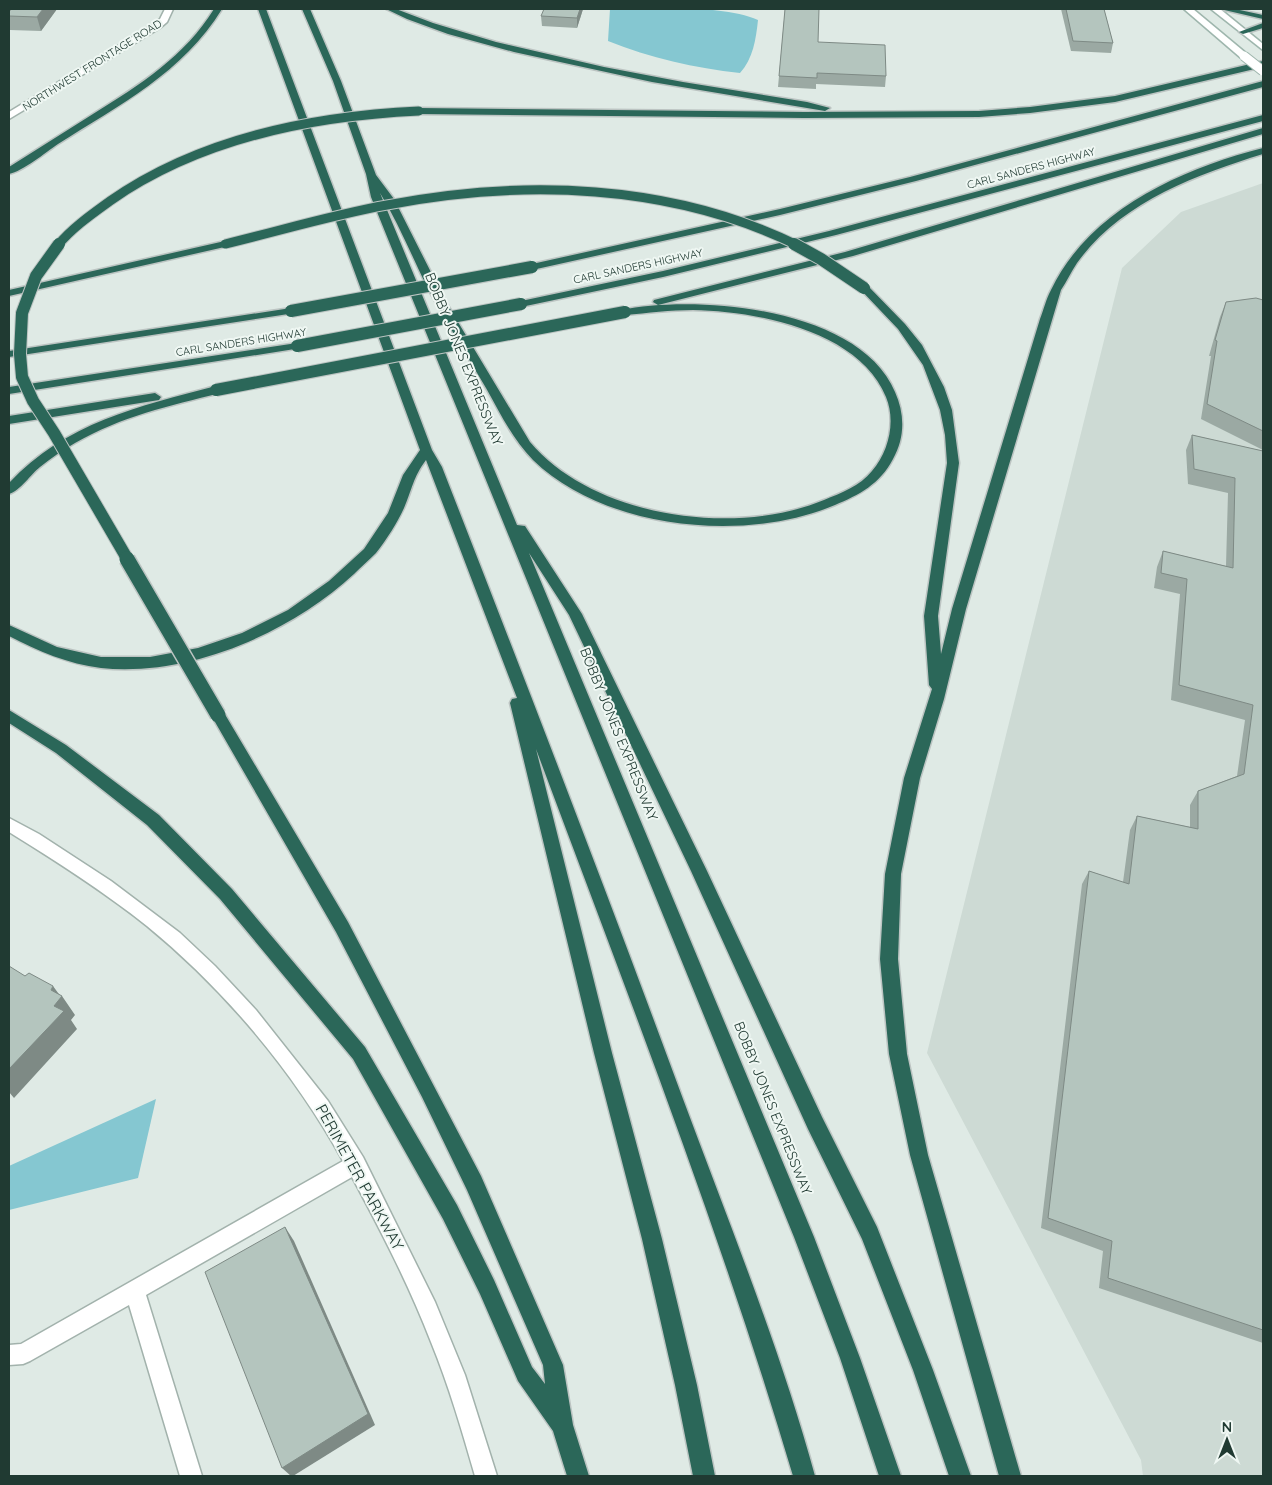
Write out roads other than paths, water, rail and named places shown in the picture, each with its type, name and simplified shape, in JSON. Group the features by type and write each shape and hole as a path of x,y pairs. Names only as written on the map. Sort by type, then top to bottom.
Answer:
{"highway":[{"path":"9,171 73,132 158,75 205,31 218,9"},
{"path":"262,9 426,450 436,467 501,636 741,1281 784,1406 804,1476"},
{"name":"BOBBY JONES EXPRESSWAY","path":"306,9 337,82 371,174 376,197 804,1236 853,1366 890,1476"},
{"path":"390,9 441,29 482,42 628,75 790,101 856,115"},
{"path":"1224,9 1263,17"},
{"path":"1243,32 1263,25"},
{"path":"578,1476 562,1426 553,1365 474,1183 428,1091 342,927 54,433 40,413 24,381 18,343 22,307 30,288 49,256 80,224 127,189 169,165 238,139 282,128 342,117 419,111 856,115 979,114 1068,106 1148,93 1263,64"},
{"name":"CARL SANDERS HIGHWAY","path":"9,354 290,311 532,267 780,212 913,179 1263,84"},
{"name":"CARL SANDERS HIGHWAY","path":"9,391 297,346 521,304 663,274 832,234 1263,118"},
{"path":"9,490 41,461 81,434 142,409 216,390 625,312 664,300 849,254 1263,131"},
{"path":"1010,1476 919,1155 898,1054 889,959 893,874 912,778 937,699 959,609 1046,319 1057,290 1092,240 1135,204 1191,175 1263,151"},
{"path":"371,174 388,195 426,274 513,425 538,458 557,474 582,489 645,513 672,518 729,523 760,522 782,519 832,504 867,484 886,460 896,434 897,421 893,395 886,382 875,369 862,356 843,343 804,325 755,312 702,307 625,312"},
{"path":"9,293 408,201 481,191 538,189 592,191 685,206 747,224 793,243 831,264 864,288 891,313 923,354 934,374 948,416 953,463 931,616 937,699"},
{"path":"9,420 195,390 216,390"},
{"path":"9,630 60,655 118,664 151,662 216,649 263,630 316,598 369,551 398,507 409,476 426,450"},
{"path":"499,496 575,614 699,871 815,1123 870,1234 923,1370 960,1476"},
{"path":"501,636 603,1053 652,1239 686,1385 704,1476"},
{"path":"9,716 61,749 153,820 226,894 359,1053 450,1212 487,1287 525,1374 562,1426"}],"street":[{"name":"NORTHWEST FRONTAGE ROAD","path":"9,116 157,26 164,20 169,9"},
{"path":"1188,9 1263,71"},
{"path":"1215,9 1263,48"},
{"path":"1224,40 1243,32"},
{"name":"PERIMETER PARKWAY","path":"9,824 72,863 126,900 195,957 232,995 275,1044 328,1116 356,1164 410,1267 443,1342 476,1438 486,1476"},
{"path":"9,1355 23,1354 356,1164"},
{"path":"135,1290 191,1476"}],"water":[{"path":"610,9 706,9 743,15 758,20 753,48 748,61 740,73 656,57 608,41"},
{"path":"156,1099 138,1178 9,1210 9,1166"}]}
